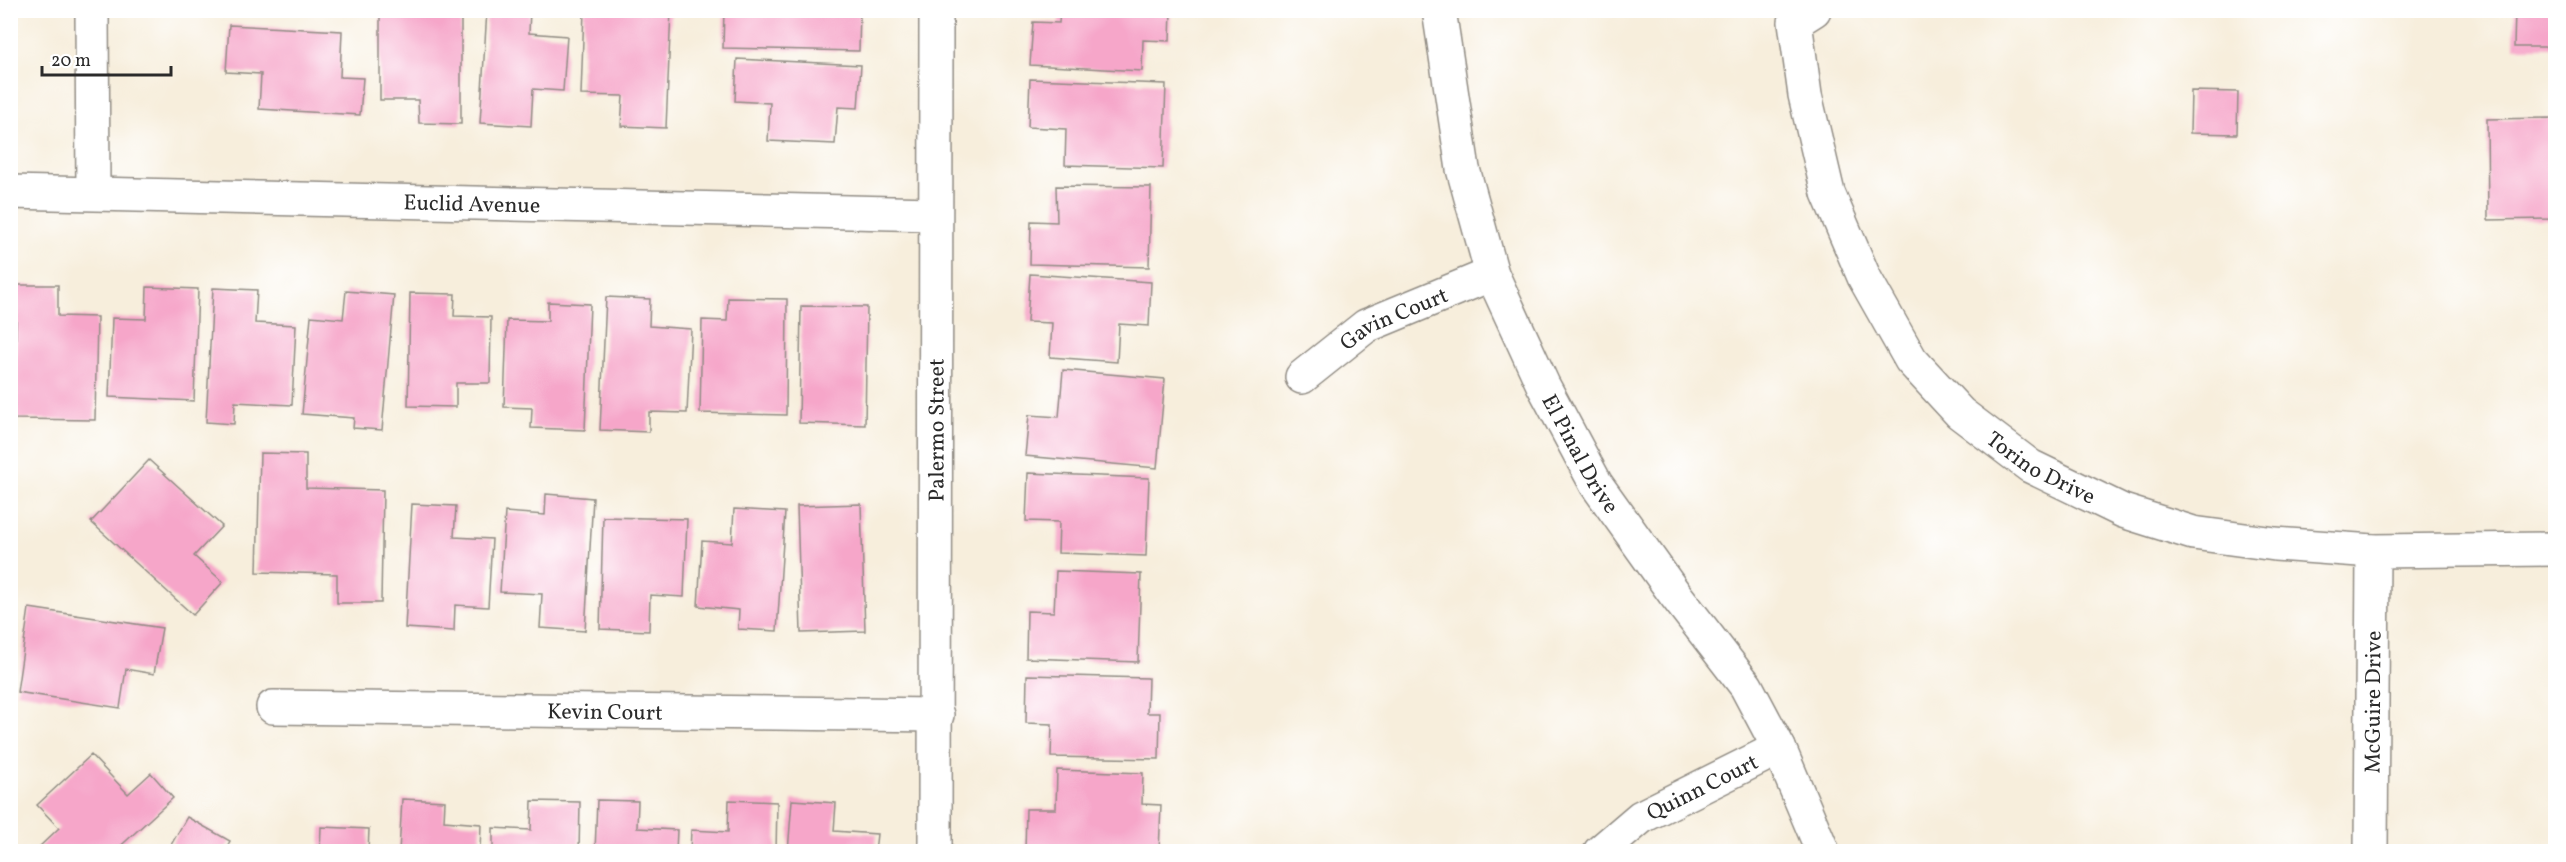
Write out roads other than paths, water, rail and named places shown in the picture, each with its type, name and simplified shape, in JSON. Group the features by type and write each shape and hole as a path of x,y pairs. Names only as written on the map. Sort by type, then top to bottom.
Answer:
{"street":[{"path":"92,10 93,194"},
{"name":"Palermo Street","path":"935,852 937,716 934,214 936,10"},
{"name":"El Pinal Drive","path":"1439,10 1463,169 1492,274 1543,386 1596,483 1674,593 1746,686 1779,748 1823,852"},
{"name":"Torino Drive","path":"1804,16 1805,94 1828,193 1859,267 1911,360 1960,413 2030,466 2123,511 2193,533 2275,544 2373,551 2556,549"},
{"name":"Euclid Avenue","path":"10,192 934,214"},
{"name":"Gavin Court","path":"1302,377 1366,326 1492,274"},
{"name":"McGuire Drive","path":"2371,852 2373,551"},
{"name":"Kevin Court","path":"273,707 937,716"},
{"name":"Quinn Court","path":"1600,852 1641,817 1779,748"}]}
